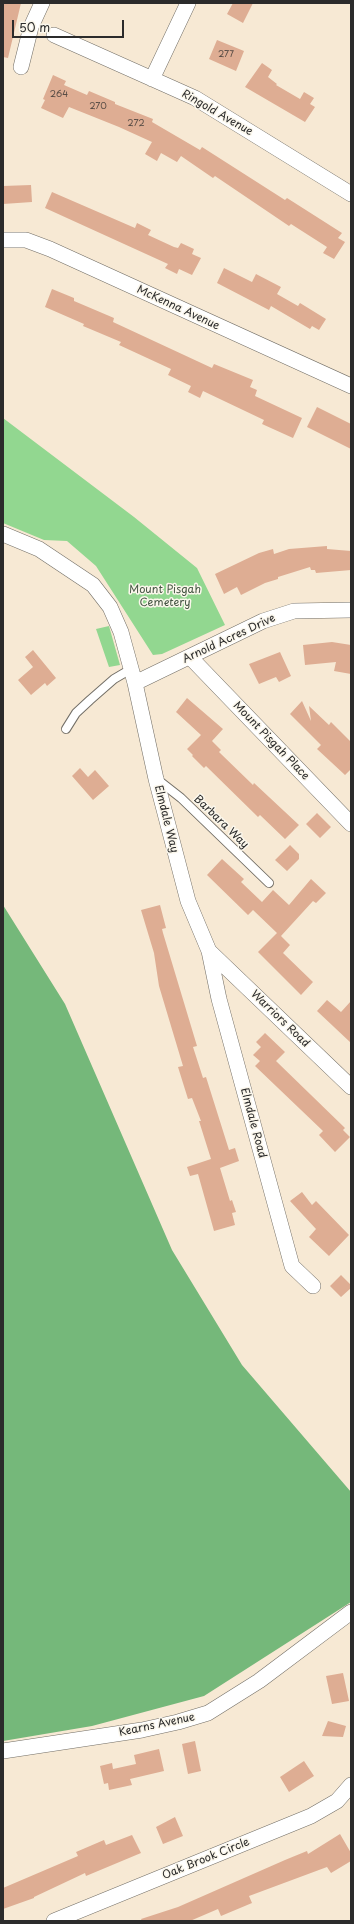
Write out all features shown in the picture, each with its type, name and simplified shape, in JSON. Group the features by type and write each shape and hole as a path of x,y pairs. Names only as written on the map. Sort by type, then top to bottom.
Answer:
{"street":[{"path":"22,66 31,27 42,3"},
{"path":"152,79 188,3"},
{"name":"Ringold Avenue","path":"54,35 195,98 351,194"},
{"name":"McKenna Avenue","path":"3,240 26,240 50,249 351,386"},
{"path":"3,534 39,549 93,585 110,607 121,632 133,676"},
{"name":"Arnold Acres Drive","path":"133,676 190,657 263,621 294,611 351,610"},
{"name":"Mount Pisgah Place","path":"190,657 351,824"},
{"name":"Elmdale Way","path":"133,676 156,779 188,901 209,950"},
{"name":"Warriors Road","path":"209,950 351,1087"},
{"name":"Elmdale Road","path":"209,950 220,999 292,1266 313,1286"},
{"name":"Kearns Avenue","path":"3,1751 142,1730 178,1722 208,1713 259,1681 350,1616"},
{"name":"Oak Brook Circle","path":"54,1921 311,1816 337,1801 351,1785"}],"lane":[{"path":"66,729 76,713 110,683 133,676"},
{"name":"Barbara Way","path":"156,779 181,798 269,883"}],"green space":[{"name":"Mount Pisgah Cemetery","path":"3,418 134,517 197,568 225,625 162,654 153,655 96,566 67,541 44,540 3,523"},
{"name":"Mount Pisgah Cemetery","path":"109,626 120,665 109,667 96,629"},
{"path":"3,905 65,1004 172,1250 242,1365 351,1492 351,1602 204,1696 92,1726 3,1741"}],"building":[{"path":"3,3 21,3 8,58 3,57"},
{"path":"233,3 253,3 243,23 227,14"},
{"path":"217,40 244,51 236,71 209,59"},
{"path":"262,63 272,70 268,77 277,84 276,85 300,99 304,92 314,98 310,104 315,107 305,122 245,87"},
{"path":"53,75 66,81 64,85 87,95 89,91 115,102 115,104 153,119 152,122 200,150 202,147 285,200 287,198 342,233 338,238 345,242 334,259 323,253 327,247 291,224 289,226 215,176 213,178 181,156 177,162 161,153 157,161 145,154 152,142 69,107 63,118 41,108"},
{"path":"31,185 32,202 3,204 3,186"},
{"path":"52,192 135,228 137,223 151,230 148,235 178,248 181,243 194,249 192,254 201,258 192,275 179,269 177,274 165,268 168,264 45,208"},
{"path":"224,268 252,282 256,274 281,287 277,294 298,306 300,303 326,319 319,330 312,326 310,329 271,306 269,310 217,283"},
{"path":"52,289 74,298 74,301 114,318 113,322 212,368 214,364 253,380 250,387 257,390 255,396 302,418 293,438 262,424 264,420 203,391 200,398 188,392 191,386 168,375 171,369 119,345 121,342 83,326 84,324 45,307"},
{"path":"317,407 351,424 351,449 307,427"},
{"path":"327,546 327,549 351,551 351,570 316,573 315,570 311,570 310,567 278,577 278,579 265,583 241,595 237,587 224,594 215,574 259,553 273,549 274,554 289,549"},
{"path":"332,642 351,645 351,674 334,671 336,662 305,665 303,645"},
{"path":"33,650 56,678 47,686 45,683 31,695 18,680 33,667 25,657"},
{"path":"280,652 291,676 279,682 276,677 259,684 249,664"},
{"path":"187,698 223,729 212,741 221,750 219,752 253,785 254,783 299,825 285,839 260,815 258,817 206,766 204,768 187,749 201,735 176,712"},
{"path":"302,701 311,721 309,706 329,725 331,722 351,742 351,769 345,775 317,749 321,745 290,714"},
{"path":"80,768 88,777 95,770 109,786 93,800 72,776"},
{"path":"317,813 331,827 320,838 306,824"},
{"path":"290,845 299,854 299,859 287,871 275,860"},
{"path":"222,859 244,879 241,882 262,902 273,890 289,905 311,879 326,893 316,903 313,901 281,936 290,945 283,953 313,982 301,995 258,952 277,933 253,910 248,915 207,875"},
{"path":"160,905 166,928 162,929 163,933 197,1046 193,1047 203,1078 206,1077 229,1150 235,1148 239,1161 220,1168 230,1201 232,1200 236,1212 232,1213 235,1225 214,1231 198,1174 190,1176 187,1167 211,1159 199,1121 201,1121 192,1098 188,1099 178,1067 183,1066 159,986 154,953 141,910"},
{"path":"327,1000 341,1012 351,1001 351,1043 317,1011"},
{"path":"265,1033 285,1052 276,1061 345,1128 343,1130 350,1137 335,1152 319,1135 323,1131 255,1066 260,1061 253,1055 261,1047 256,1042"},
{"path":"302,1192 312,1205 316,1201 349,1235 329,1256 309,1237 316,1229 290,1201"},
{"path":"341,1275 351,1285 351,1288 341,1297 330,1286"},
{"path":"343,1673 349,1701 332,1704 326,1676"},
{"path":"328,1721 346,1726 343,1737 322,1736"},
{"path":"195,1741 201,1771 188,1774 182,1744"},
{"path":"159,1749 164,1771 130,1779 132,1785 109,1790 108,1783 104,1784 100,1766 112,1763 113,1769 136,1764 134,1755"},
{"path":"304,1761 314,1776 289,1792 280,1777"},
{"path":"175,1817 183,1836 163,1844 156,1827"},
{"path":"340,1834 351,1853 351,1861 331,1873 327,1867 249,1896 252,1903 221,1916 218,1909 190,1921 142,1921 141,1919 178,1907 307,1851 308,1854"},
{"path":"132,1835 141,1853 86,1876 85,1873 34,1898 3,1909 3,1888 78,1856 76,1852 104,1840 106,1845"}]}
